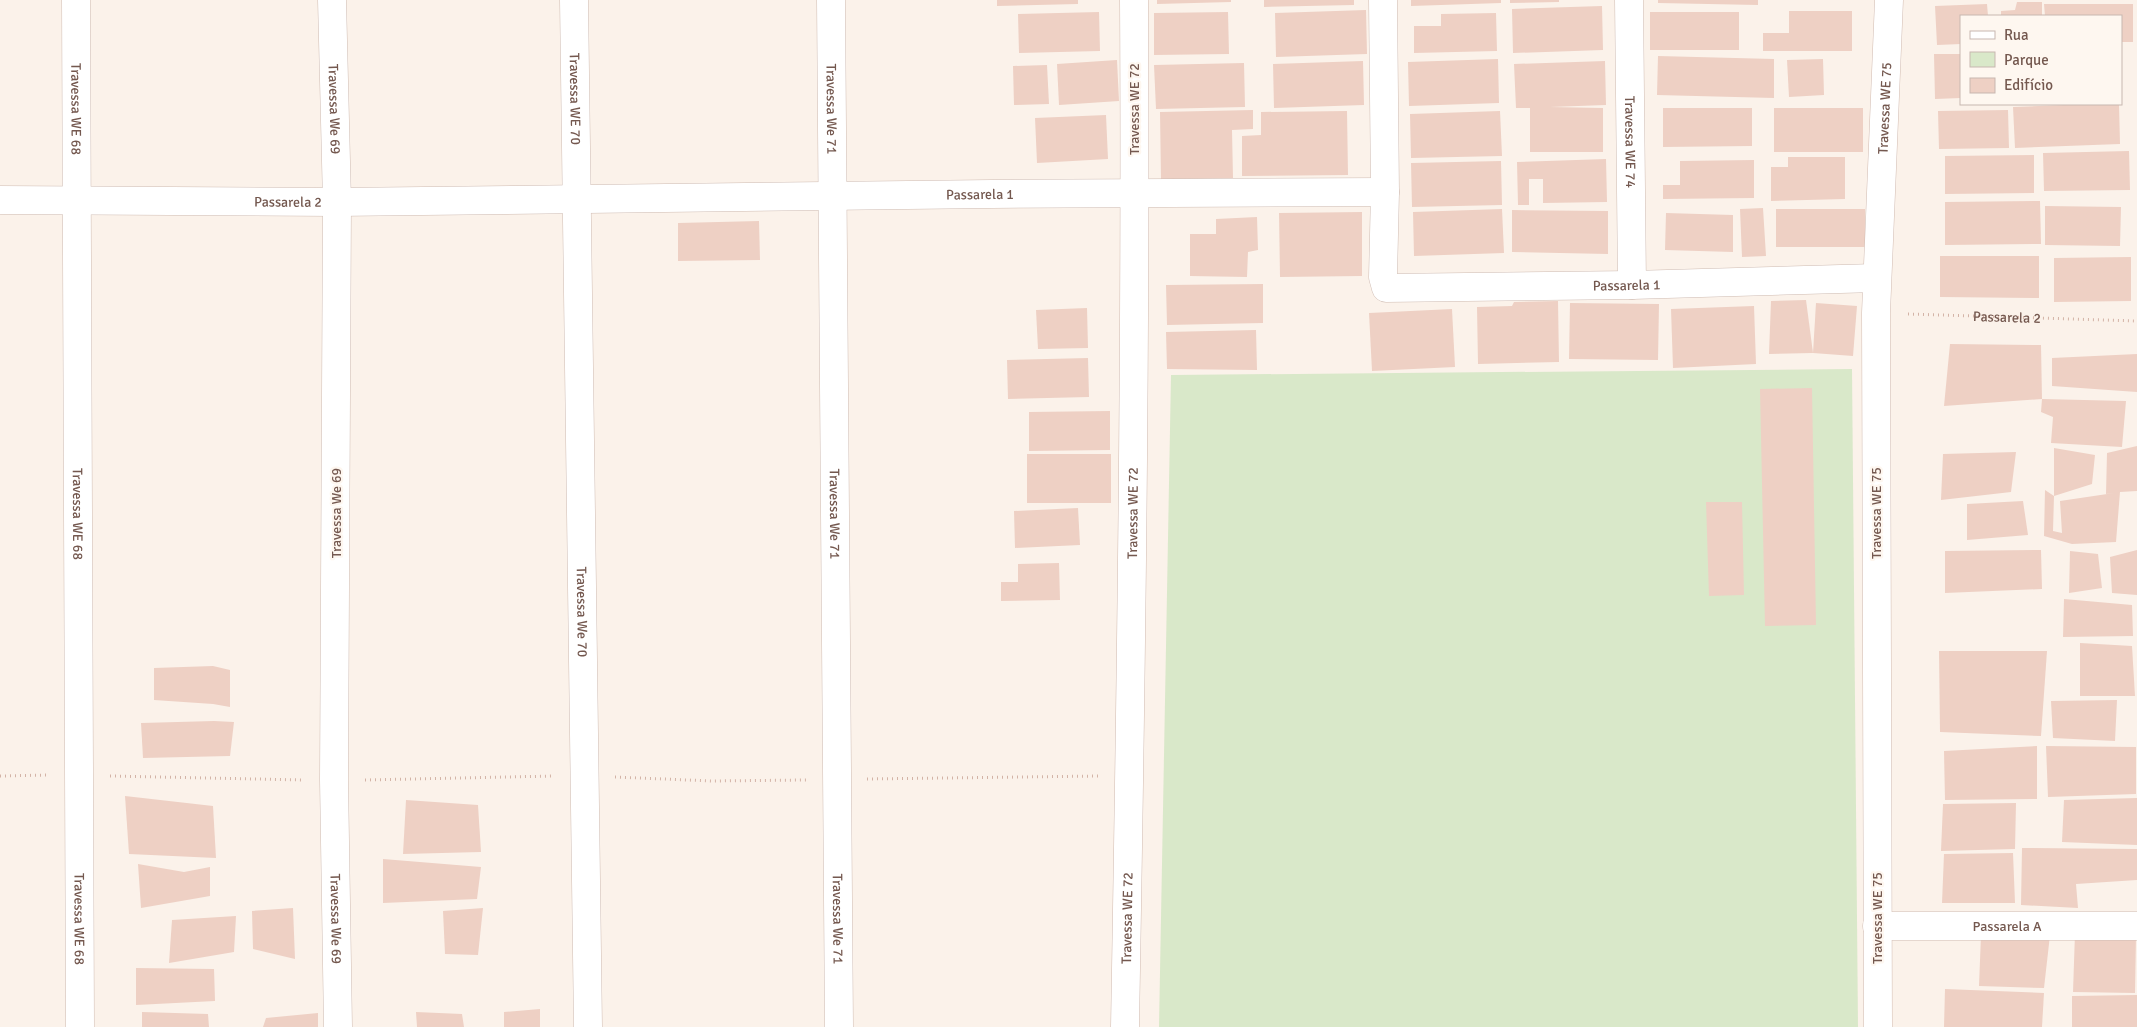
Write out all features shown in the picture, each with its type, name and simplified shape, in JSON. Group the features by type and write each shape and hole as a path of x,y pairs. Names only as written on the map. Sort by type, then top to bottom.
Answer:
{"street":[{"name":"Travessa WE 68","path":"76,0 80,1027"},
{"name":"Travessa We 69","path":"332,0 337,202 334,780 338,1027"},
{"name":"Travessa WE 70","path":"574,0 576,198"},
{"name":"Travessa We 71","path":"831,0 839,1027"},
{"name":"Travessa WE 72","path":"1125,1027 1135,194 1134,0"},
{"path":"1383,0 1385,192"},
{"name":"Travessa WE 74","path":"1629,0 1632,285"},
{"name":"Travessa WE 75","path":"1878,1027 1876,278 1889,0"},
{"name":"Passarela 1","path":"576,198 1385,192 1383,277 1386,288 1632,285 1876,278"},
{"name":"Passarela 2","path":"0,200 337,202 576,198"},
{"name":"Travessa We 70","path":"576,198 588,1027"},
{"name":"Passarela A","path":"1877,926 2137,926"}],"path":[{"name":"Passarela 2","path":"1876,313 2137,321"}],"green space":[{"path":"1852,369 1858,1027 1159,1027 1171,375"}],"building":[{"path":"997,0 1078,0 1078,4 997,6"},
{"path":"1157,0 1231,0 1231,2 1157,4"},
{"path":"1264,0 1354,0 1354,5 1264,7"},
{"path":"1411,0 1501,0 1501,3 1411,6"},
{"path":"1510,0 1559,0 1559,2 1510,3"},
{"path":"1658,0 1758,0 1758,5 1658,3"},
{"path":"2017,2 2042,2 2042,15 2001,15 2001,11 2015,10"},
{"path":"1987,4 1988,15 1960,15 1960,44 1937,45 1935,6"},
{"path":"2044,4 2133,4 2133,42 2122,42 2122,15 2045,15"},
{"path":"1602,6 1603,50 1513,53 1512,9"},
{"path":"1366,10 1367,54 1276,57 1275,13"},
{"path":"1789,11 1852,11 1852,51 1763,51 1763,33 1789,33"},
{"path":"1099,12 1100,51 1019,53 1018,14"},
{"path":"1228,12 1229,54 1154,55 1154,13"},
{"path":"1650,12 1739,12 1739,50 1650,50"},
{"path":"1496,13 1497,51 1414,53 1414,26 1441,26 1441,14"},
{"path":"1934,54 1960,54 1960,98 1935,99"},
{"path":"1658,56 1774,59 1774,98 1657,95"},
{"path":"1498,59 1499,103 1409,106 1408,62"},
{"path":"1823,59 1824,95 1789,97 1787,60"},
{"path":"1117,60 1119,101 1059,105 1057,64"},
{"path":"1363,61 1364,105 1274,108 1273,64"},
{"path":"1605,61 1606,105 1550,107 1603,108 1603,152 1530,152 1530,108 1516,108 1514,64"},
{"path":"1244,63 1245,107 1156,109 1154,65"},
{"path":"1047,65 1049,104 1014,105 1013,66"},
{"path":"2119,105 2120,144 2015,148 2013,107"},
{"path":"1663,108 1752,108 1752,146 1663,147"},
{"path":"1774,108 1863,108 1863,152 1774,152"},
{"path":"1253,110 1253,129 1232,130 1233,178 1161,180 1160,112"},
{"path":"2008,110 2009,148 1939,149 1938,111"},
{"path":"1347,111 1348,175 1242,176 1242,136 1261,135 1261,112"},
{"path":"1500,111 1502,156 1411,158 1410,114"},
{"path":"1106,115 1108,159 1037,163 1035,118"},
{"path":"2129,151 2130,190 2044,191 2043,153"},
{"path":"2034,155 2034,193 1945,194 1945,156"},
{"path":"1788,157 1845,157 1845,199 1771,201 1771,167 1788,167"},
{"path":"1606,159 1607,202 1543,203 1543,179 1529,179 1529,205 1518,205 1517,162"},
{"path":"1754,160 1754,198 1663,199 1663,185 1680,185 1680,161"},
{"path":"1501,161 1502,205 1412,207 1411,163"},
{"path":"2040,201 2041,244 1945,245 1945,202"},
{"path":"2045,206 2121,207 2120,246 2045,245"},
{"path":"1763,208 1766,256 1742,257 1740,209"},
{"path":"1502,209 1504,253 1414,256 1413,212"},
{"path":"1776,209 1865,209 1865,247 1776,247"},
{"path":"1512,210 1608,211 1608,254 1512,252"},
{"path":"1362,212 1362,276 1280,277 1279,213"},
{"path":"1666,213 1733,215 1733,252 1665,250"},
{"path":"1257,217 1258,250 1248,252 1247,277 1190,276 1190,234 1216,234 1216,219"},
{"path":"759,221 760,260 678,261 678,223"},
{"path":"1940,256 2039,256 2039,298 1940,297"},
{"path":"2131,257 2131,301 2054,302 2054,258"},
{"path":"1263,284 1263,323 1167,325 1166,285"},
{"path":"1806,300 1813,353 1769,354 1771,301"},
{"path":"1558,301 1559,362 1478,364 1477,307 1512,306 1514,302"},
{"path":"1570,303 1659,304 1658,360 1569,359"},
{"path":"1816,303 1857,306 1853,356 1813,353"},
{"path":"1754,306 1756,364 1673,368 1671,309"},
{"path":"1087,308 1088,348 1038,349 1036,310"},
{"path":"1452,309 1455,367 1372,371 1369,313"},
{"path":"1256,330 1257,370 1167,369 1166,332"},
{"path":"1950,344 2041,345 2042,399 1944,406"},
{"path":"2137,354 2137,392 2052,386 2052,358"},
{"path":"1088,358 1089,397 1008,399 1007,360"},
{"path":"1812,388 1816,625 1765,626 1760,389"},
{"path":"2042,399 2126,401 2122,447 2051,443 2053,417 2041,412"},
{"path":"1110,411 1110,450 1029,451 1029,412"},
{"path":"2137,446 2137,491 2120,492 2116,542 2072,544 2044,536 2045,490 2054,496 2053,531 2062,533 2060,501 2114,493 2106,494 2107,453"},
{"path":"2054,448 2095,455 2092,484 2054,496"},
{"path":"2016,452 2011,492 1941,500 1943,454"},
{"path":"1027,454 1111,454 1111,503 1027,503"},
{"path":"2023,501 2028,535 1967,540 1967,504"},
{"path":"1706,502 1742,502 1744,595 1709,596"},
{"path":"1078,508 1080,545 1015,548 1014,511"},
{"path":"2041,550 2042,589 1945,593 1945,551"},
{"path":"2137,550 2137,595 2112,593 2110,557"},
{"path":"2070,551 2098,554 2102,588 2069,593"},
{"path":"1059,563 1060,600 1001,601 1001,582 1018,582 1018,564"},
{"path":"2064,599 2132,605 2133,636 2063,637"},
{"path":"2080,643 2132,646 2135,696 2080,696"},
{"path":"1939,651 2047,651 2041,736 1940,732"},
{"path":"213,666 230,670 230,707 154,700 154,668"},
{"path":"2117,700 2115,741 2053,738 2051,701"},
{"path":"234,722 230,756 143,758 141,723"},
{"path":"2037,746 2037,799 1945,800 1944,751"},
{"path":"2046,746 2136,747 2136,794 2048,797"},
{"path":"125,796 213,806 216,858 129,854"},
{"path":"2137,798 2137,845 2062,842 2064,800"},
{"path":"406,800 478,805 481,852 403,854"},
{"path":"2016,803 2015,849 1941,851 1943,804"},
{"path":"2022,848 2137,849 2137,880 2076,884 2078,908 2021,905"},
{"path":"2013,853 2015,903 1942,903 1944,854"},
{"path":"383,859 481,867 477,899 383,903"},
{"path":"138,864 184,872 210,867 210,896 141,908"},
{"path":"293,908 295,959 253,949 252,911"},
{"path":"483,908 478,955 445,954 443,911"},
{"path":"236,916 234,952 169,963 172,920"},
{"path":"2075,933 2136,935 2135,993 2073,992"},
{"path":"1981,935 2050,935 2044,988 1979,986"},
{"path":"136,968 214,969 215,1001 136,1005"},
{"path":"1945,989 2044,993 2042,1027 1944,1027"},
{"path":"2137,995 2137,1027 2072,1027 2072,996"},
{"path":"540,1009 540,1027 504,1027 504,1012"},
{"path":"142,1012 208,1014 209,1027 142,1027"},
{"path":"416,1012 462,1014 464,1027 417,1027"},
{"path":"318,1013 318,1027 263,1027 266,1018"}]}
